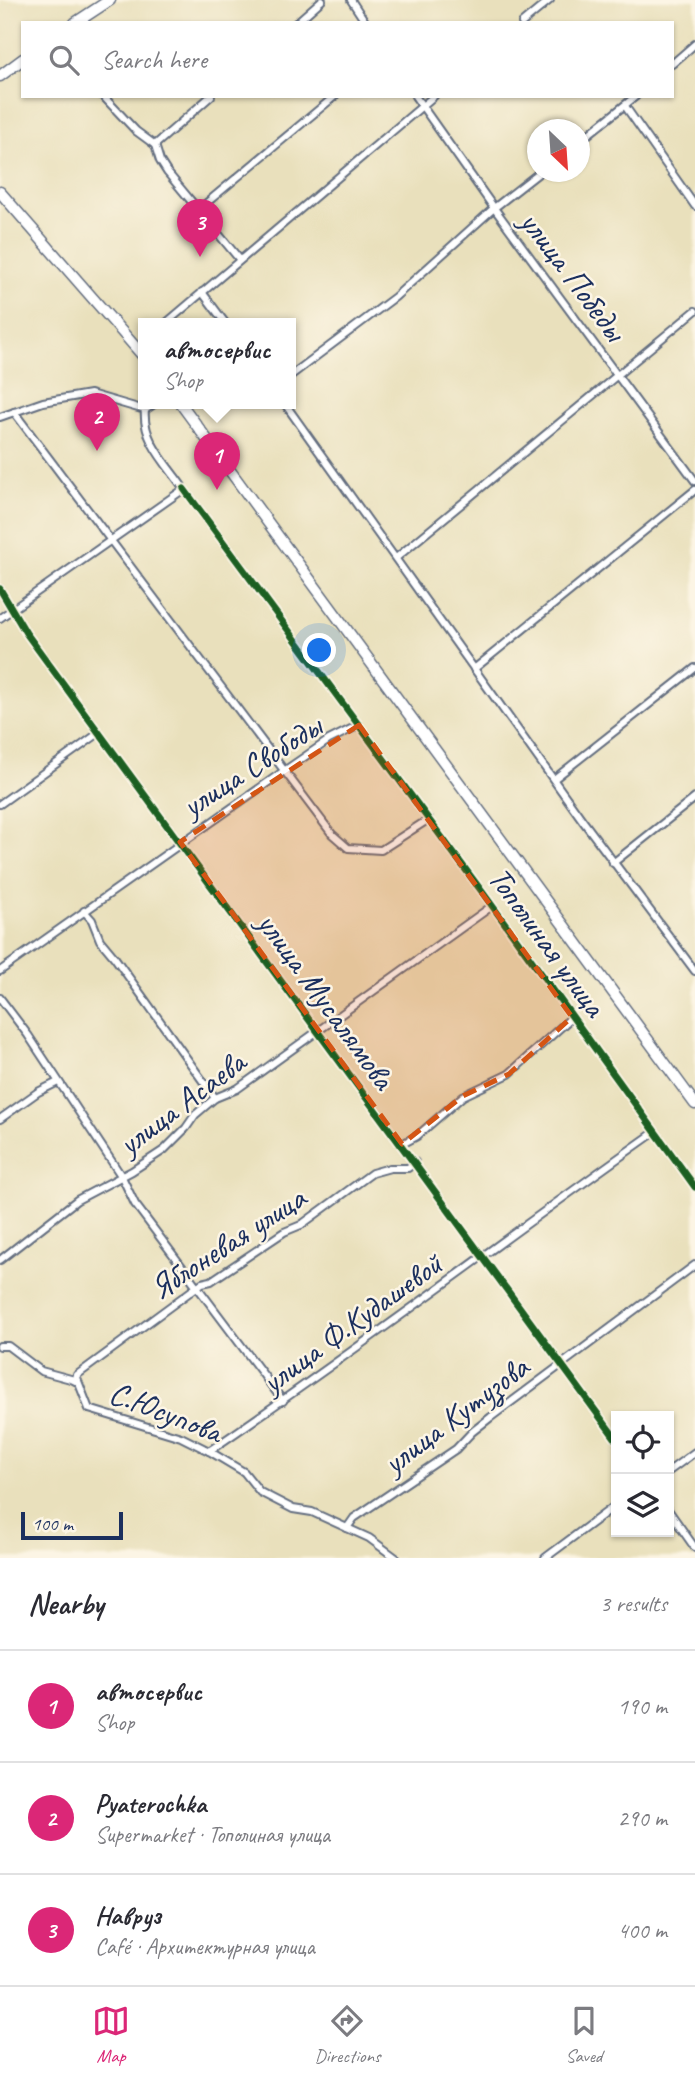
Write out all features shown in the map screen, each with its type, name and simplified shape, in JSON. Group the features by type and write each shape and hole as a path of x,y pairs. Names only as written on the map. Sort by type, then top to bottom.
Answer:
{"main road":[{"path":"78,21 110,0"},
{"path":"0,76 21,60"},
{"path":"0,192 138,343"},
{"path":"185,409 695,1104"}],"street":[{"path":"298,21 322,0"},
{"path":"351,0 365,21"},
{"path":"524,21 550,0"},
{"path":"674,62 695,44"},
{"path":"105,98 136,131 155,145 167,172 240,260"},
{"path":"155,145 209,98"},
{"path":"198,210 333,98"},
{"name":"улица Победы","path":"416,98 695,481"},
{"path":"172,318 432,98"},
{"path":"590,133 634,98"},
{"path":"625,106 695,206"},
{"path":"296,371 395,297 494,208 527,182"},
{"path":"202,292 222,318"},
{"path":"396,558 695,311"},
{"path":"0,417 43,402 90,394 138,408"},
{"path":"289,409 613,863 695,971"},
{"name":"Тополиная улица","path":"145,410 147,436 184,489 429,819 695,1187"},
{"path":"14,412 332,834 348,848 381,850 429,819"},
{"path":"0,618 184,489"},
{"path":"474,669 695,490"},
{"name":"улица Мусалямова","path":"0,589 99,733 611,1431"},
{"path":"554,779 695,668"},
{"name":"улица Свободы","path":"0,971 180,842 329,740 359,725"},
{"path":"0,804 99,733"},
{"path":"613,863 695,799"},
{"name":"улица Асаева","path":"0,1260 77,1200 122,1177 164,1150 195,1115 215,1098 237,1089 492,906"},
{"path":"84,911 92,920 100,940 215,1098"},
{"path":"0,998 28,1035 122,1177 135,1204 283,1401"},
{"path":"402,1144 417,1136 463,1096 509,1074 572,1017"},
{"path":"0,1119 38,1092 58,1082"},
{"name":"улица Ф.Кудашевой","path":"209,1451 283,1401 549,1206 655,1132"},
{"name":"Яблоневая улица","path":"75,1381 77,1375 197,1287 245,1260 284,1232 302,1225 372,1173 390,1168 408,1168 415,1162"},
{"name":"улица Кутузова","path":"347,1528 354,1518 456,1449 472,1432 695,1265"},
{"name":"С.Юсупова","path":"0,1346 9,1346 41,1371 78,1381 89,1409 181,1437 244,1472 260,1492 293,1509 312,1512 369,1538 396,1558"},
{"path":"674,1467 695,1452"},
{"path":"545,1558 611,1509"},
{"path":"674,1518 695,1548"}],"highlighted area":[{"path":"359,725 572,1017 509,1074 463,1096 402,1144 180,842"}],"cycle path":[{"path":"184,489 483,893 695,1187"},
{"path":"0,589 26,633 611,1432"}],"place":[{"name":"Навруз","path":"200,257"},
{"name":"Pyaterochka","path":"97,451"},
{"name":"автосервис","path":"217,490"}]}
